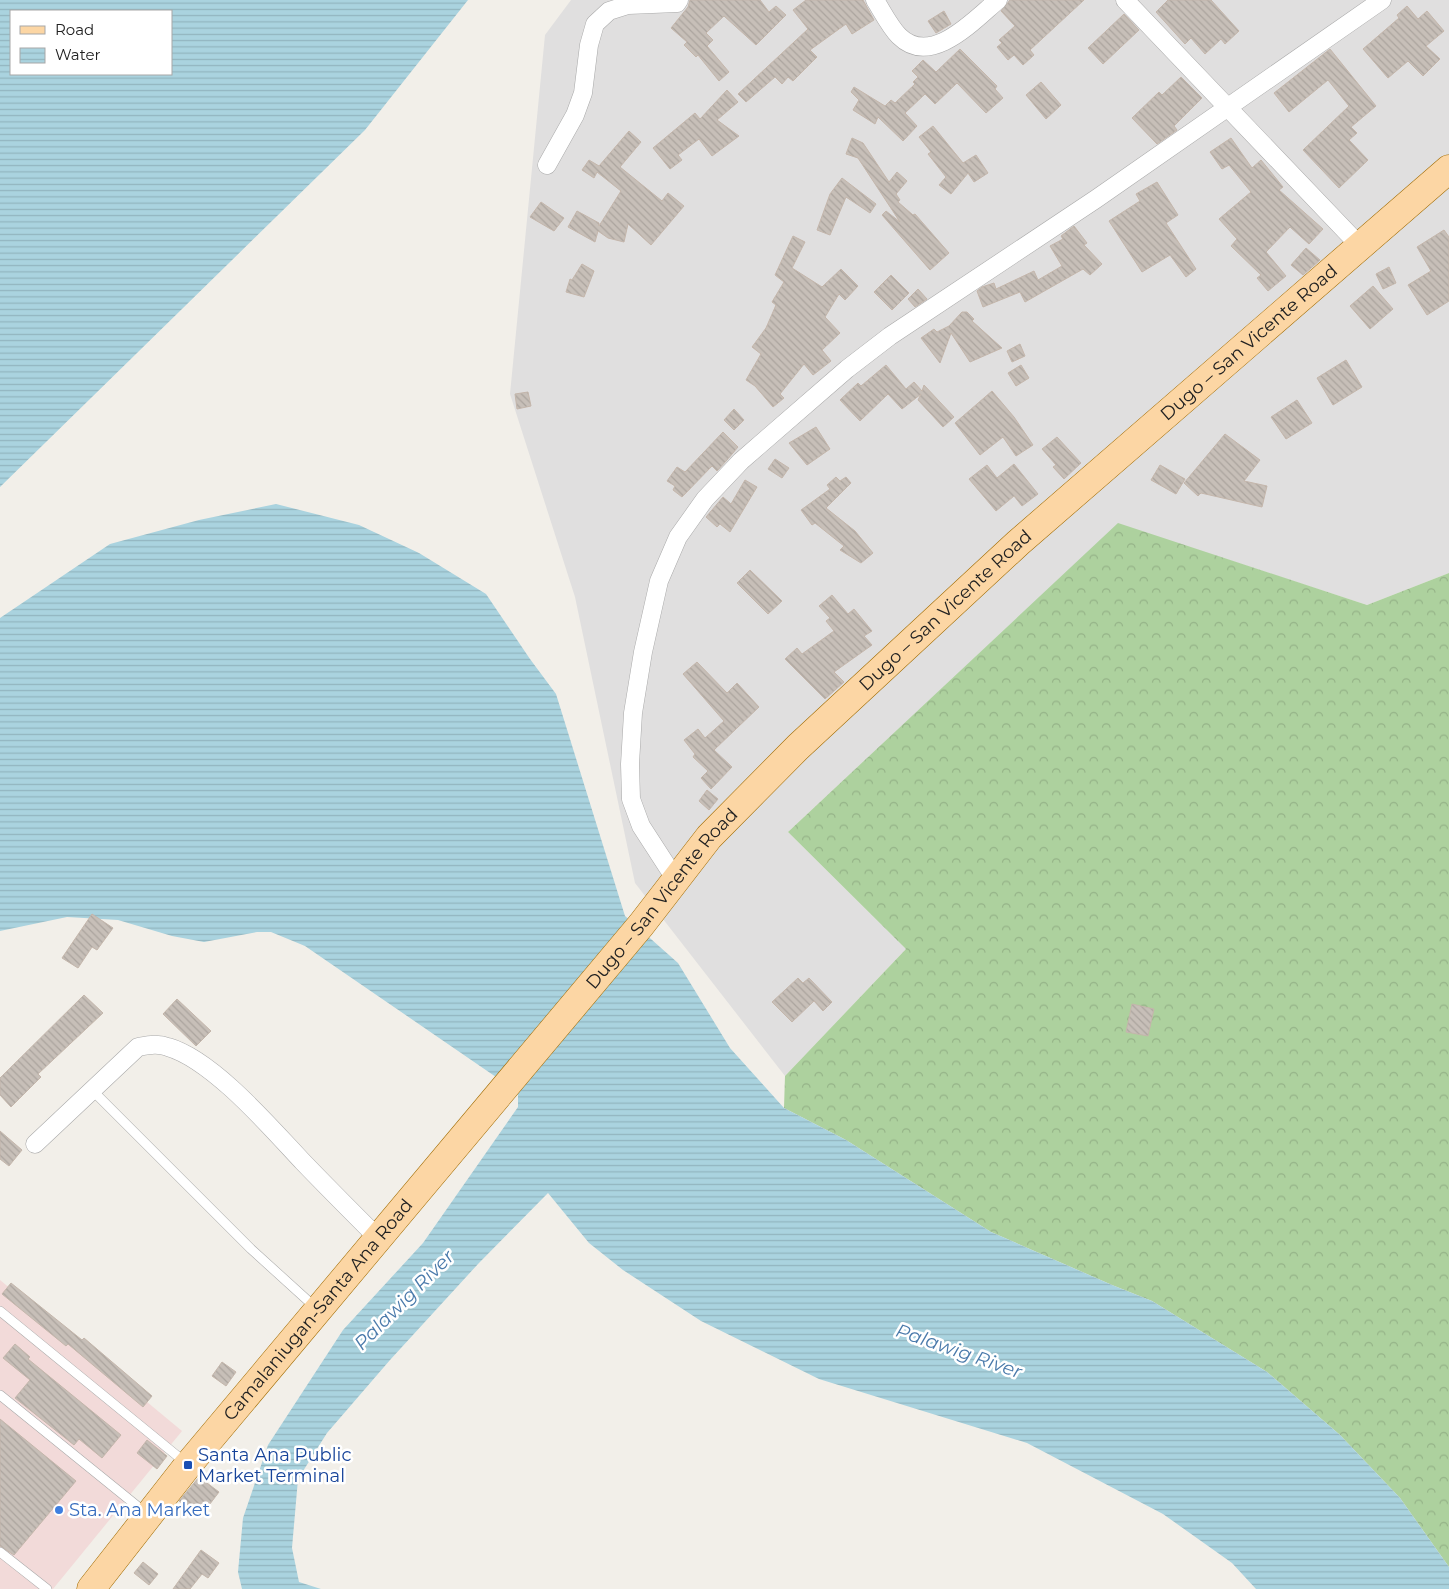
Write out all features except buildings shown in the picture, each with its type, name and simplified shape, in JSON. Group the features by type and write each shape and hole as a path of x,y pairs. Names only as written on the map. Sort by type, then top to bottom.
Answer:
{"main road":[{"name":"Dugo – San Vicente Road","path":"492,1102 641,925 709,837 798,747 1018,543 1449,169"},
{"name":"Camalaniugan-Santa Ana Road","path":"91,1589 188,1465 492,1102"}],"street":[{"path":"548,165 575,115 583,93 589,45 595,24 609,11 628,5 659,5 677,3 679,0"},
{"path":"876,0 899,36 922,46 941,44 962,31 998,0"},
{"path":"1125,0 1360,246"},
{"path":"676,880 641,826 631,799 630,764 633,713 643,652 659,581 678,537 705,499 741,462 847,369 890,336 1013,256 1228,108 1378,1"},
{"path":"35,1144 138,1047 153,1044 169,1047 194,1060 221,1081 263,1120 378,1238"}],"lane":[{"path":"92,1090 251,1249 318,1310"},
{"path":"2,1316 188,1465"},
{"path":"0,1395 150,1516"},
{"path":"0,1552 47,1589"}],"shaded area":[{"path":"571,0 1449,0 1449,573 1367,605 1118,524 788,832 906,949 785,1076 635,883 575,597 510,394 545,35"},
{"name":"Sta. Ana Market","path":"0,1280 182,1431 53,1589 0,1589"}],"green space":[{"path":"1118,523 1367,605 1449,573 1449,1567 1400,1498 1340,1435 1267,1372 1152,1301 991,1232 846,1140 784,1108 785,1076 906,949 788,832"}],"water":[{"path":"0,0 468,0 365,130 0,487"},
{"name":"Palawig River","path":"276,504 359,525 419,553 486,594 556,694 625,916 678,963 730,1048 784,1108 846,1140 991,1232 1152,1301 1267,1372 1340,1435 1400,1498 1449,1567 1449,1589 1256,1589 1232,1563 1163,1514 1027,1443 819,1379 701,1321 623,1270 589,1243 548,1193 478,1264 390,1360 327,1433 298,1479 292,1548 299,1582 321,1589 242,1589 238,1572 243,1518 268,1445 343,1330 423,1243 518,1107 518,1095 496,1077 305,946 271,932 257,932 204,942 172,936 118,920 67,917 0,931 0,618 110,544 199,520"}],"place":[{"name":"Santa Ana Public Market Terminal","path":"188,1465"},
{"name":"Sta. Ana Market","path":"59,1510"}]}
